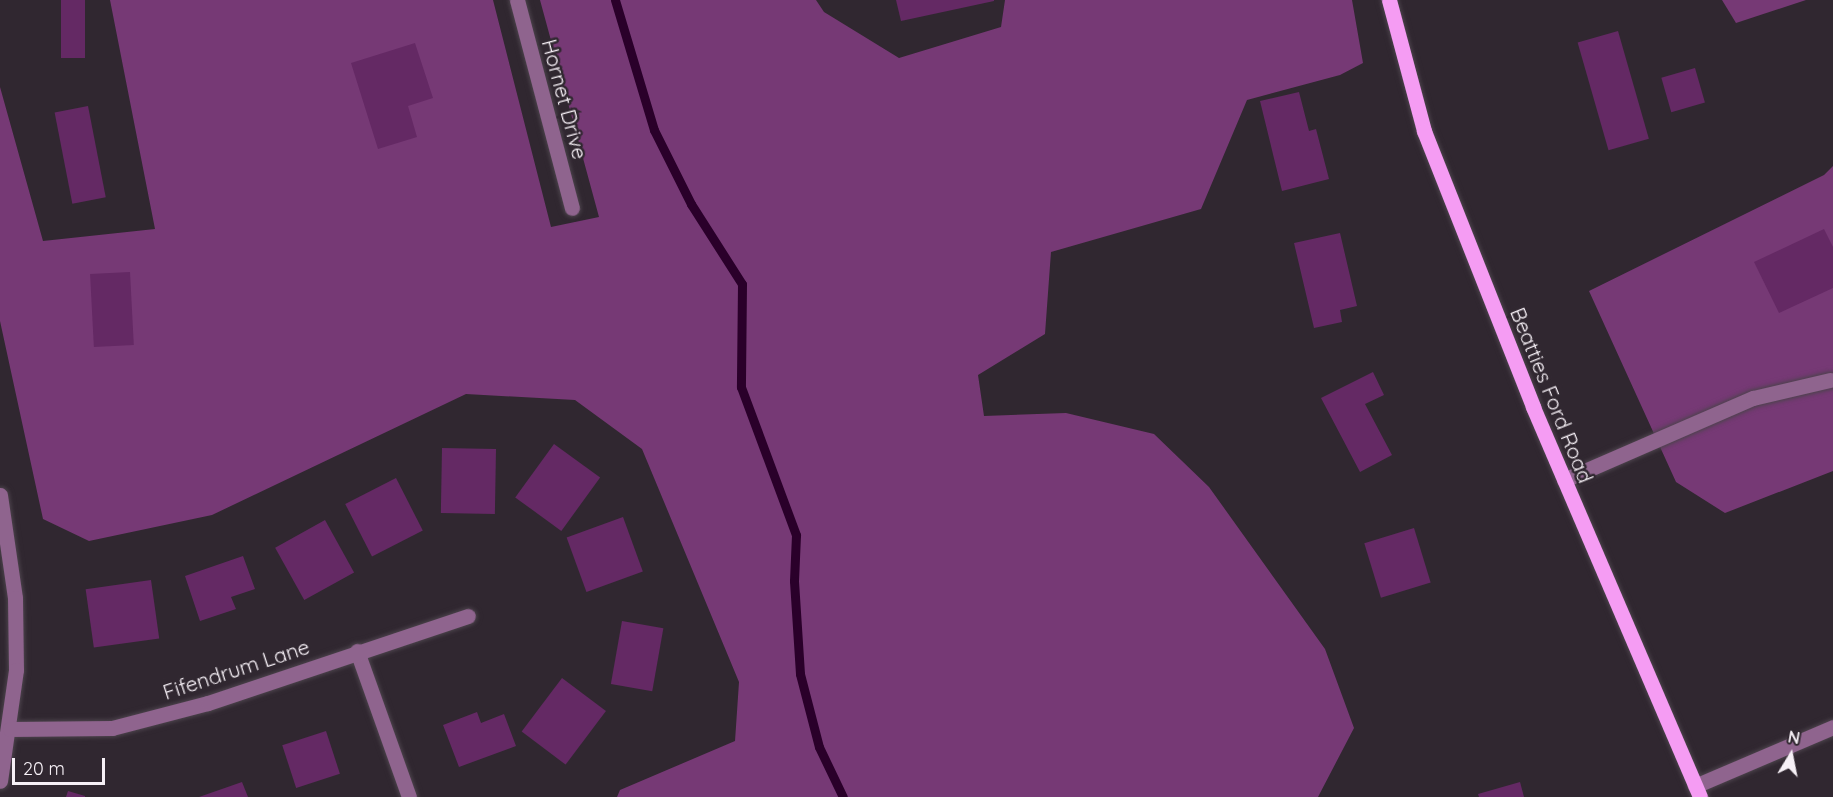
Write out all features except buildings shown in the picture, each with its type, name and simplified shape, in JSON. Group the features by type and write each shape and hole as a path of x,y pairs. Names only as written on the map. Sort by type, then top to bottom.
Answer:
{"main road":[{"name":"Beatties Ford Road","path":"1389,0 1424,132 1564,480 1698,791"}],"street":[{"name":"Hornet Drive","path":"517,0 572,208"},
{"path":"1564,480 1753,398 1830,380"},
{"path":"0,495 15,598 16,670 10,729 0,781"},
{"name":"Fifendrum Lane","path":"10,729 112,728 208,702 468,616"},
{"path":"357,651 408,797"},
{"path":"1698,791 1833,727"}],"shaded area":[{"path":"110,0 493,0 551,227 599,217 540,0 816,0 824,12 899,58 1001,27 1005,0 1352,0 1363,63 1340,75 1247,100 1201,209 1051,252 1045,334 978,375 984,416 1066,413 1154,434 1209,487 1325,649 1354,728 1318,797 617,797 620,790 735,741 739,682 642,449 575,400 466,394 212,515 89,541 43,519 0,321 0,87 43,241 155,229"},
{"path":"1722,0 1806,0 1736,23"},
{"path":"1833,166 1833,471 1725,513 1676,482 1589,291 1824,175"}],"waterway":[{"path":"615,0 654,130 691,204 742,284 741,387 796,535 794,581 800,674 819,747 843,797"}]}
